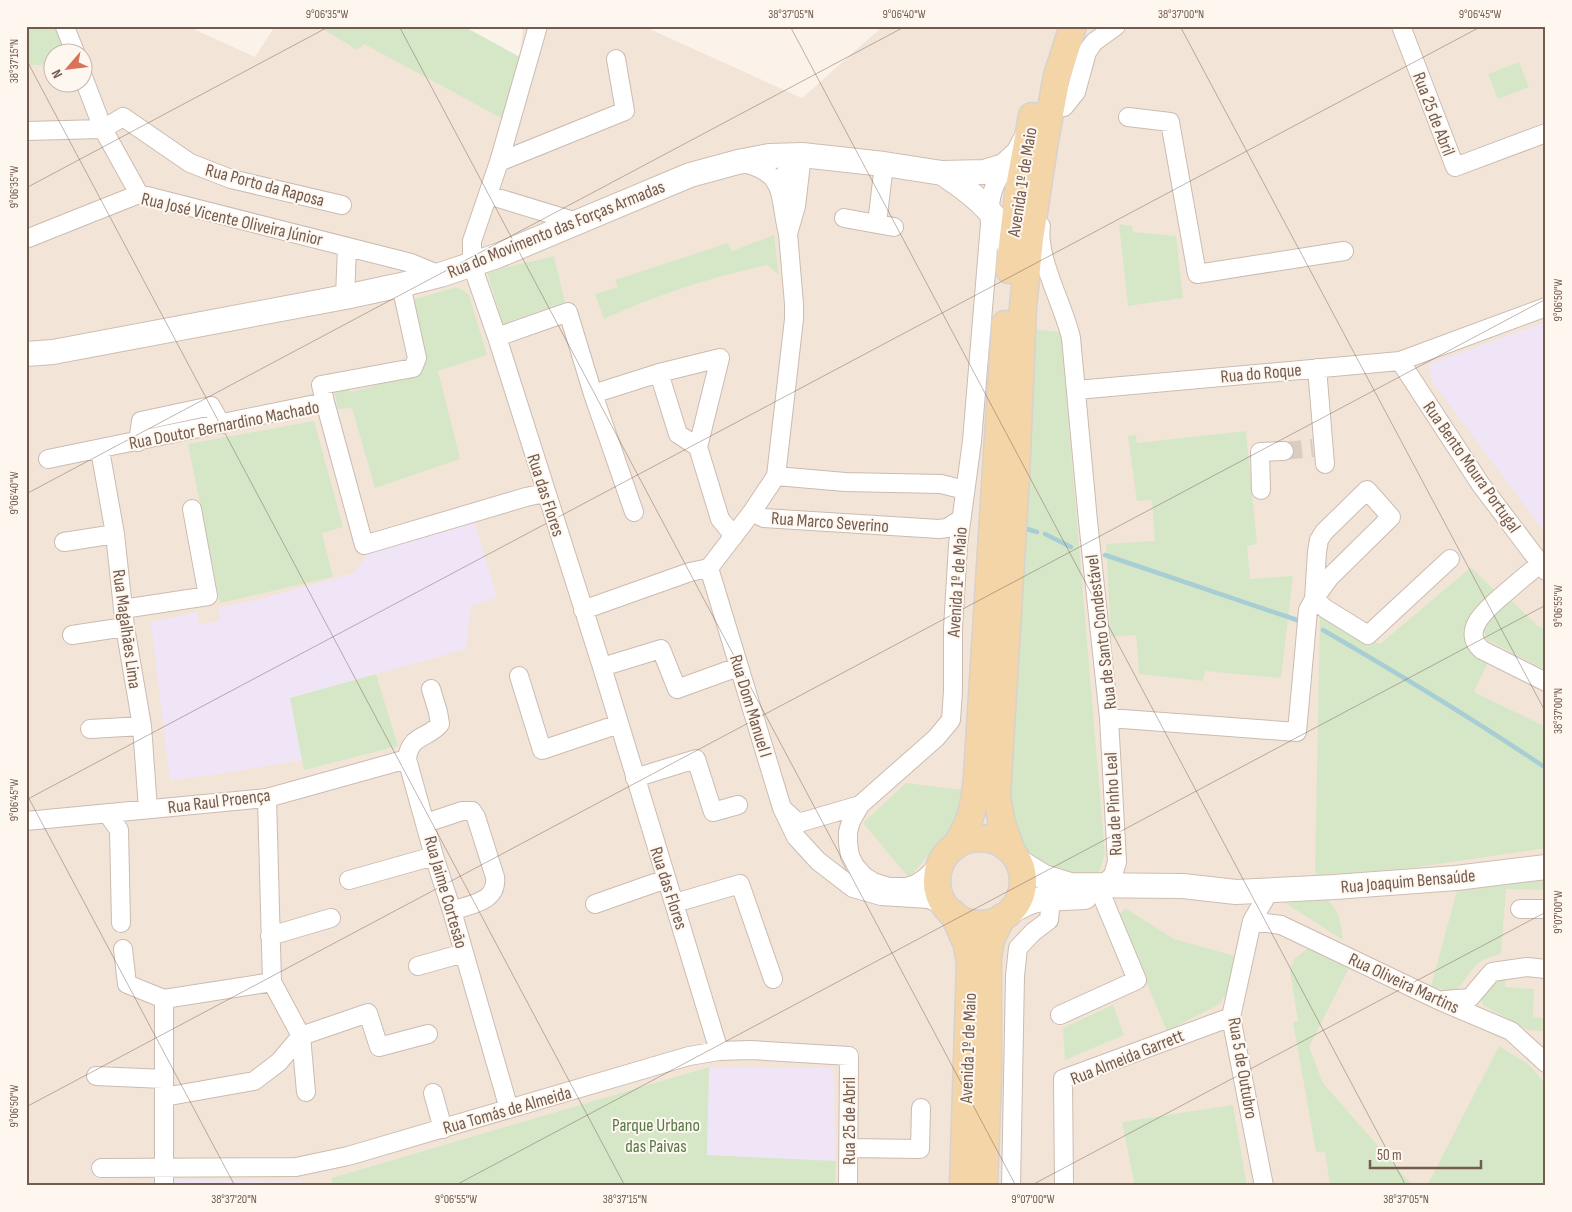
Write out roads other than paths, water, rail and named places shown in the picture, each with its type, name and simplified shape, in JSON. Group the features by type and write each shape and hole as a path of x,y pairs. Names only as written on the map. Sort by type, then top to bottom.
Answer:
{"main road":[{"name":"Avenida 1º de Maio","path":"949,853 971,818 975,804 1006,306 1011,253 1028,135 1054,26"},
{"name":"Avenida 1º de Maio","path":"1015,856 1001,820 997,794 1016,477 1023,307 1035,208 1057,76 1073,26"},
{"path":"985,838 995,841 1015,856 1022,870 1022,890 1015,906 1006,915 995,921 977,923 960,918 950,910 942,899 938,881 949,853 965,841 985,838"},
{"name":"Avenida 1º de Maio","path":"950,910 968,945 970,964 963,1186"},
{"name":"Avenida 1º de Maio","path":"984,1186 988,1080 988,958 991,940 1006,915"}],"street":[{"name":"Rua das Flores","path":"538,26 499,162 472,241 472,265 497,337 602,668 719,1051"},
{"name":"Avenida 1º de Maio","path":"1064,107 1076,92 1087,52 1094,42 1116,26"},
{"name":"Rua 25 de Abril","path":"1401,26 1455,167 1546,133"},
{"path":"65,27 71,42"},
{"path":"499,162 625,110 616,59"},
{"name":"Avenida 1º de Maio","path":"1053,284 1040,238 1051,168 1064,107 1057,76"},
{"path":"89,92 103,129 138,194"},
{"path":"1128,117 1170,122 1197,274 1344,251"},
{"name":"Rua Porto da Raposa","path":"26,131 103,129 123,118 190,163 231,178 342,205"},
{"path":"1012,159 1023,146 1028,135"},
{"path":"781,198 781,184 786,171 790,164 802,155"},
{"path":"788,234 796,206 802,155"},
{"name":"Rua do Movimento das Forças Armadas","path":"53,352 345,297 440,275 472,265 690,176 738,162 775,156 802,155 884,164 942,173 984,172 1004,166 1012,159"},
{"name":"Avenida 1º de Maio","path":"949,853 925,878 916,884 906,887 889,888 864,876 855,866 850,856 848,832 860,805 936,738 951,720 953,628 958,545 972,442 990,224 990,197 1001,172 1012,159"},
{"path":"738,162 760,167 775,179 788,234 794,318 776,476 845,482 941,484 965,490"},
{"path":"877,224 884,164"},
{"path":"942,173 970,193 989,212 1005,235 1011,253"},
{"name":"Rua José Vicente Oliveira Júnior","path":"26,239 138,194 411,263 440,275"},
{"path":"488,195 576,222"},
{"path":"844,218 894,227"},
{"path":"345,297 347,247"},
{"path":"1023,307 1028,293 1037,285 1053,284 1068,326 1077,390"},
{"path":"325,402 320,385 413,368 418,358 401,285"},
{"name":"Rua do Roque","path":"1077,390 1400,361 1546,307"},
{"path":"497,337 568,312 593,394 634,512"},
{"path":"26,354 53,352"},
{"path":"26,362 53,352"},
{"path":"593,394 659,373 720,358 698,447 720,519 734,536"},
{"name":"Rua Bento Moura Portugal","path":"1400,361 1481,485 1543,567"},
{"path":"1317,368 1321,453"},
{"path":"659,373 678,434 698,447"},
{"name":"Rua de Santo Condestável","path":"1077,390 1088,521 1109,718 1297,732 1308,610 1314,599"},
{"name":"Rua Doutor Bernardino Machado","path":"48,459 100,450 325,402 364,545 526,497 546,493"},
{"name":"Rua Magalhães Lima","path":"100,450 115,534 125,627 142,726 148,809"},
{"path":"1261,490 1260,452 1284,451"},
{"name":"Rua Marco Severino","path":"776,476 752,512 764,518 939,528 947,528 961,519"},
{"path":"1367,490 1391,517 1330,577 1314,599 1319,540 1324,532 1367,490"},
{"path":"123,609 208,596 192,509"},
{"path":"583,610 690,572 709,568 752,512"},
{"path":"64,542 115,534"},
{"path":"1314,599 1326,609 1368,634 1450,559"},
{"path":"1543,567 1489,607 1476,624 1473,636 1477,646 1482,650 1546,682"},
{"name":"Rua Dom Manuel I","path":"709,568 782,808 796,838 818,861 853,888 881,896 929,900 950,910"},
{"path":"72,635 125,627"},
{"path":"602,668 661,649 676,689 738,668"},
{"path":"520,676 542,750 619,724"},
{"path":"407,759 408,750 414,741 424,734 435,730 440,724 431,689"},
{"name":"Rua de Pinho Leal","path":"1102,891 1113,875 1117,862 1109,718"},
{"path":"90,729 142,726"},
{"name":"Rua Raul Proença","path":"26,821 267,798 407,759"},
{"name":"Rua Jaime Cortesão","path":"407,759 509,1109"},
{"path":"636,778 696,759 713,812 738,806"},
{"path":"267,798 272,982 301,1036 306,1092"},
{"path":"782,808 796,821 802,822 860,805"},
{"path":"426,823 462,811 472,811 476,817 495,878 496,887 492,895 452,911"},
{"path":"107,813 119,830 121,923"},
{"path":"349,880 434,856"},
{"path":"1015,856 1044,877 1059,883 1102,891 1195,895 1270,890"},
{"path":"1117,862 1126,875 1137,885"},
{"name":"Rua Joaquim Bensaúde","path":"1270,890 1335,888 1456,878 1546,867"},
{"path":"595,904 666,879"},
{"path":"675,903 740,884 773,979"},
{"path":"1006,915 1030,902 1137,885 1200,887 1233,892 1252,921 1270,890"},
{"path":"1060,1015 1137,980 1102,891"},
{"path":"1011,1186 1015,976 1018,948 1033,932 1049,920 1051,898"},
{"path":"1520,908 1546,909"},
{"path":"270,936 331,918"},
{"name":"Rua Oliveira Martins","path":"1252,921 1281,925 1438,1000 1511,1031 1546,1063"},
{"name":"Rua 5 de Outubro","path":"1252,921 1231,1017 1264,1186"},
{"path":"123,949 127,984 164,998 272,982"},
{"path":"418,966 464,952"},
{"path":"1438,1000 1470,998 1492,972 1527,967 1546,969"},
{"path":"164,998 164,1186"},
{"path":"164,1097 254,1081 279,1062 301,1036 368,1013 379,1047 428,1034"},
{"name":"Rua Almeida Garrett","path":"1064,1186 1063,1079 1231,1017"},
{"name":"Rua Tomás de Almeida","path":"100,1168 296,1166 314,1164 348,1156 689,1056 719,1051 751,1050 849,1056"},
{"name":"Rua 25 de Abril","path":"848,1186 849,1056"},
{"path":"96,1076 164,1079"},
{"path":"433,1093 444,1128"},
{"path":"849,1148 920,1148 921,1108"}],"waterway":[{"path":"1027,529 1037,532"},
{"path":"1045,534 1071,547"},
{"path":"1105,555 1297,620"},
{"path":"1323,630 1436,697 1546,768"}],"tunnel":[{"path":"1284,451 1313,448"}],"park label":[{"name":"Parque Urbano das Paivas","path":"656,1135"}]}
